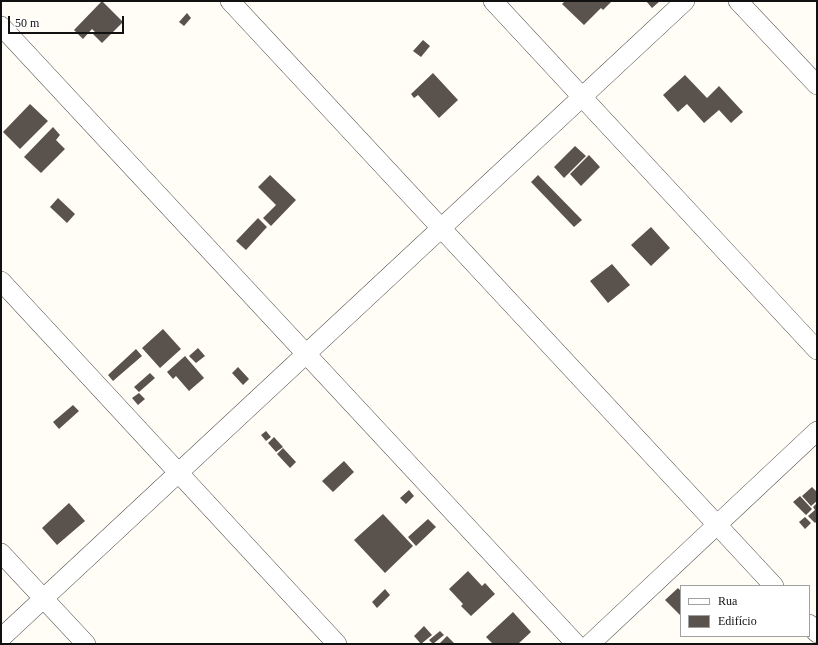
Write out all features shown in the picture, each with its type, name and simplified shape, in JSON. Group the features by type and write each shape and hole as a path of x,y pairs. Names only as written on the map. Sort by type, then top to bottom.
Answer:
{"street":[{"path":"230,1 773,585"},
{"path":"493,1 817,350"},
{"path":"1,638 685,1"},
{"path":"738,1 817,85"},
{"path":"1,26 576,644"},
{"path":"1,281 337,644"},
{"path":"590,644 817,431"},
{"path":"1,553 86,644"},
{"path":"810,625 817,633"}],"building":[{"path":"102,1 123,22 102,43 93,34 95,32 92,29 83,39 74,30"},
{"path":"565,1 612,1 603,10 601,8 584,25 562,4"},
{"path":"646,1 660,1 652,8"},
{"path":"187,13 191,18 184,26 179,22"},
{"path":"423,40 430,46 421,57 413,51"},
{"path":"433,73 458,100 439,118 418,95 414,98 411,94"},
{"path":"685,75 707,98 719,86 743,112 731,123 719,110 704,123 687,104 678,112 663,95"},
{"path":"30,104 48,121 20,149 3,132"},
{"path":"53,127 60,135 56,140 65,149 41,173 24,157"},
{"path":"575,146 586,156 564,178 554,167"},
{"path":"589,155 600,167 581,186 570,174"},
{"path":"270,175 296,200 271,226 263,218 276,205 258,187"},
{"path":"538,175 582,220 574,227 531,182"},
{"path":"58,198 75,214 67,223 50,207"},
{"path":"258,218 267,227 246,250 236,241"},
{"path":"651,227 670,248 651,266 631,245"},
{"path":"612,264 630,285 608,303 590,281"},
{"path":"163,329 181,349 160,368 142,348"},
{"path":"198,348 205,356 196,363 189,356"},
{"path":"136,349 142,356 113,381 108,375"},
{"path":"185,356 204,378 189,391 176,376 173,379 167,372"},
{"path":"238,367 249,379 243,385 232,373"},
{"path":"150,373 155,378 139,392 134,387"},
{"path":"139,393 145,399 138,405 132,398"},
{"path":"73,405 79,411 59,429 53,422"},
{"path":"266,431 271,437 266,441 261,435"},
{"path":"274,437 283,447 276,452 268,443"},
{"path":"283,448 296,462 290,468 277,454"},
{"path":"344,461 354,472 333,492 322,481"},
{"path":"812,487 817,492 817,501 811,506 802,496"},
{"path":"409,490 414,496 406,504 400,498"},
{"path":"800,496 812,509 806,515 793,502"},
{"path":"69,503 85,521 57,545 42,528"},
{"path":"817,503 817,521 815,523 808,516 815,510 813,507"},
{"path":"383,514 413,546 385,573 354,540"},
{"path":"805,517 811,523 805,529 799,522"},
{"path":"428,519 436,527 416,546 408,537"},
{"path":"468,571 482,586 485,583 495,594 471,616 461,606 463,604 449,589"},
{"path":"678,588 680,590 680,615 665,600"},
{"path":"385,589 390,595 377,608 372,602"},
{"path":"513,612 531,632 518,644 493,644 486,637"},
{"path":"424,626 432,635 421,644 414,636"},
{"path":"440,631 444,635 433,644 429,640"},
{"path":"447,636 455,644 439,644"}]}
